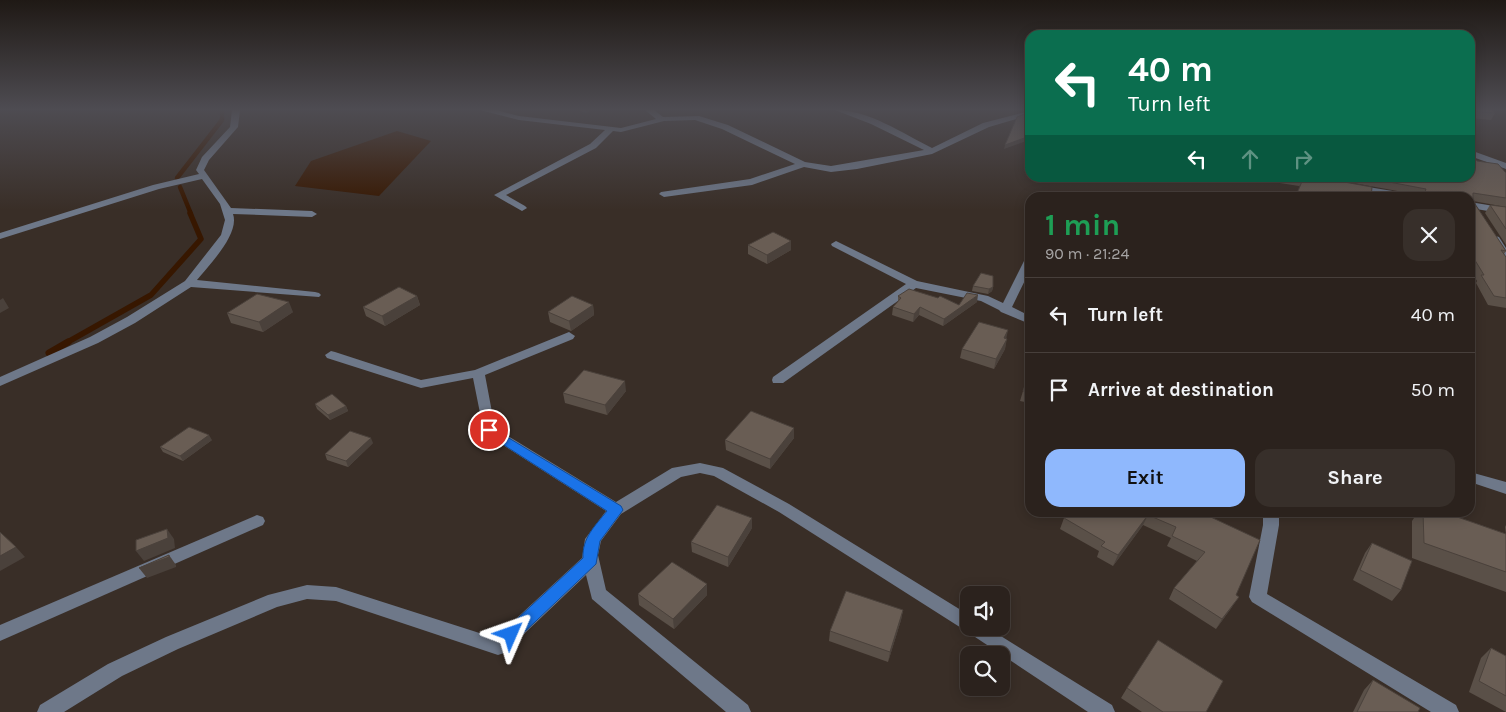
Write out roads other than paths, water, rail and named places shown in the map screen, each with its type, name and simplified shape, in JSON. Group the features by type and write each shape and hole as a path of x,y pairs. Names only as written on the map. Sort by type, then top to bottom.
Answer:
{"street":[{"path":"0,382 94,340 131,320 189,283 226,235 230,220 228,212 200,170 205,159 219,143"},
{"path":"522,208 499,196 596,143"},
{"path":"759,143 803,164 839,168 932,151 948,143"},
{"path":"916,143 932,151"},
{"path":"1475,155 1506,166"},
{"path":"664,194 752,182 803,164"},
{"path":"0,236 156,188 204,176"},
{"path":"1343,185 1383,192"},
{"path":"1475,206 1506,211"},
{"path":"1475,209 1506,256"},
{"path":"228,212 312,214"},
{"path":"836,244 914,284 984,298 1005,310 1025,318"},
{"path":"1005,310 1025,269"},
{"path":"189,283 315,295"},
{"path":"778,380 914,284"},
{"path":"331,355 421,384 478,373 569,336"},
{"path":"478,373 489,430 616,510"},
{"path":"742,712 598,594 591,560 590,548 593,539 616,510 677,472 700,468 718,472 784,508 960,618"},
{"path":"1475,479 1506,488"},
{"path":"1271,517 1258,597 1449,712"},
{"path":"0,633 257,521"},
{"path":"47,712 115,670 172,643 274,600 307,592 336,594 498,647 591,560"},
{"path":"986,636 1105,712"}],"waterway":[{"path":"177,178 204,143"},
{"path":"180,187 191,214"},
{"path":"66,343 151,295 201,239 190,213"},
{"path":"49,353 68,342"}]}
